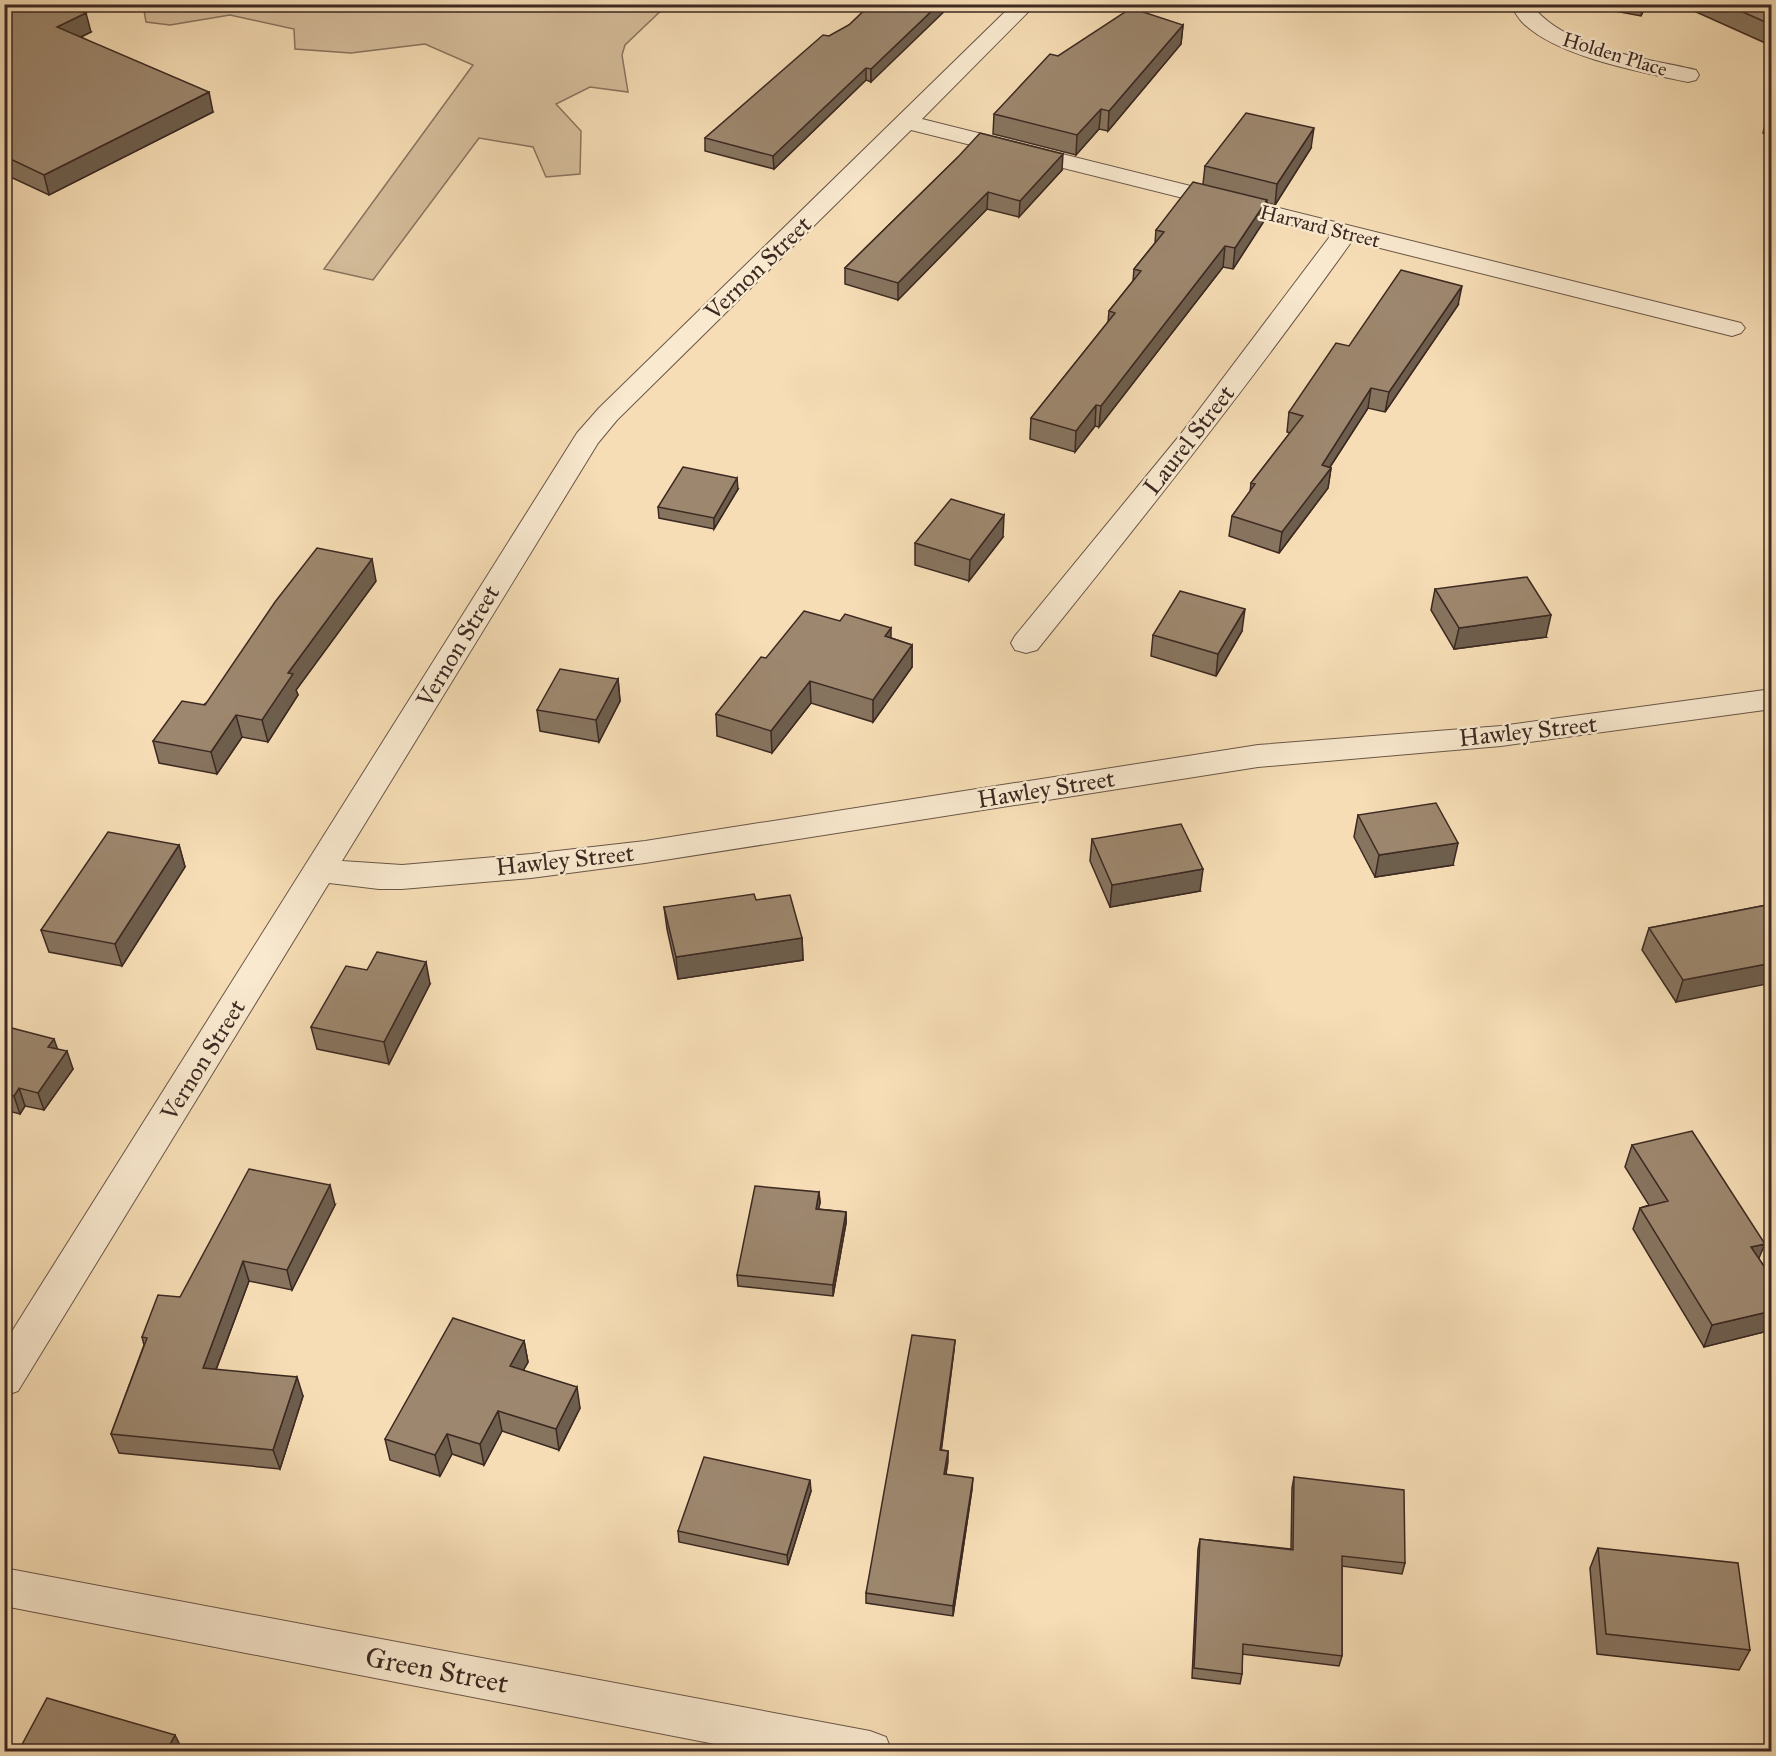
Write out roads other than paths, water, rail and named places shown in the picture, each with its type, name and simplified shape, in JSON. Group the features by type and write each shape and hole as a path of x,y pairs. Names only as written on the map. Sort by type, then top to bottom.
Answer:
{"street":[{"name":"Vernon Street","path":"4,1379 587,439 608,414 1026,4"},
{"name":"Holden Place","path":"1520,4 1534,22 1566,40 1630,62 1688,75"},
{"name":"Harvard Street","path":"907,122 1732,328"},
{"name":"Laurel Street","path":"1026,644 1122,527 1250,362 1346,232"},
{"name":"Hawley Street","path":"320,870 367,876 402,877 588,859 1258,756 1501,736 1772,699"},
{"name":"Green Street","path":"4,1587 870,1752"}]}
